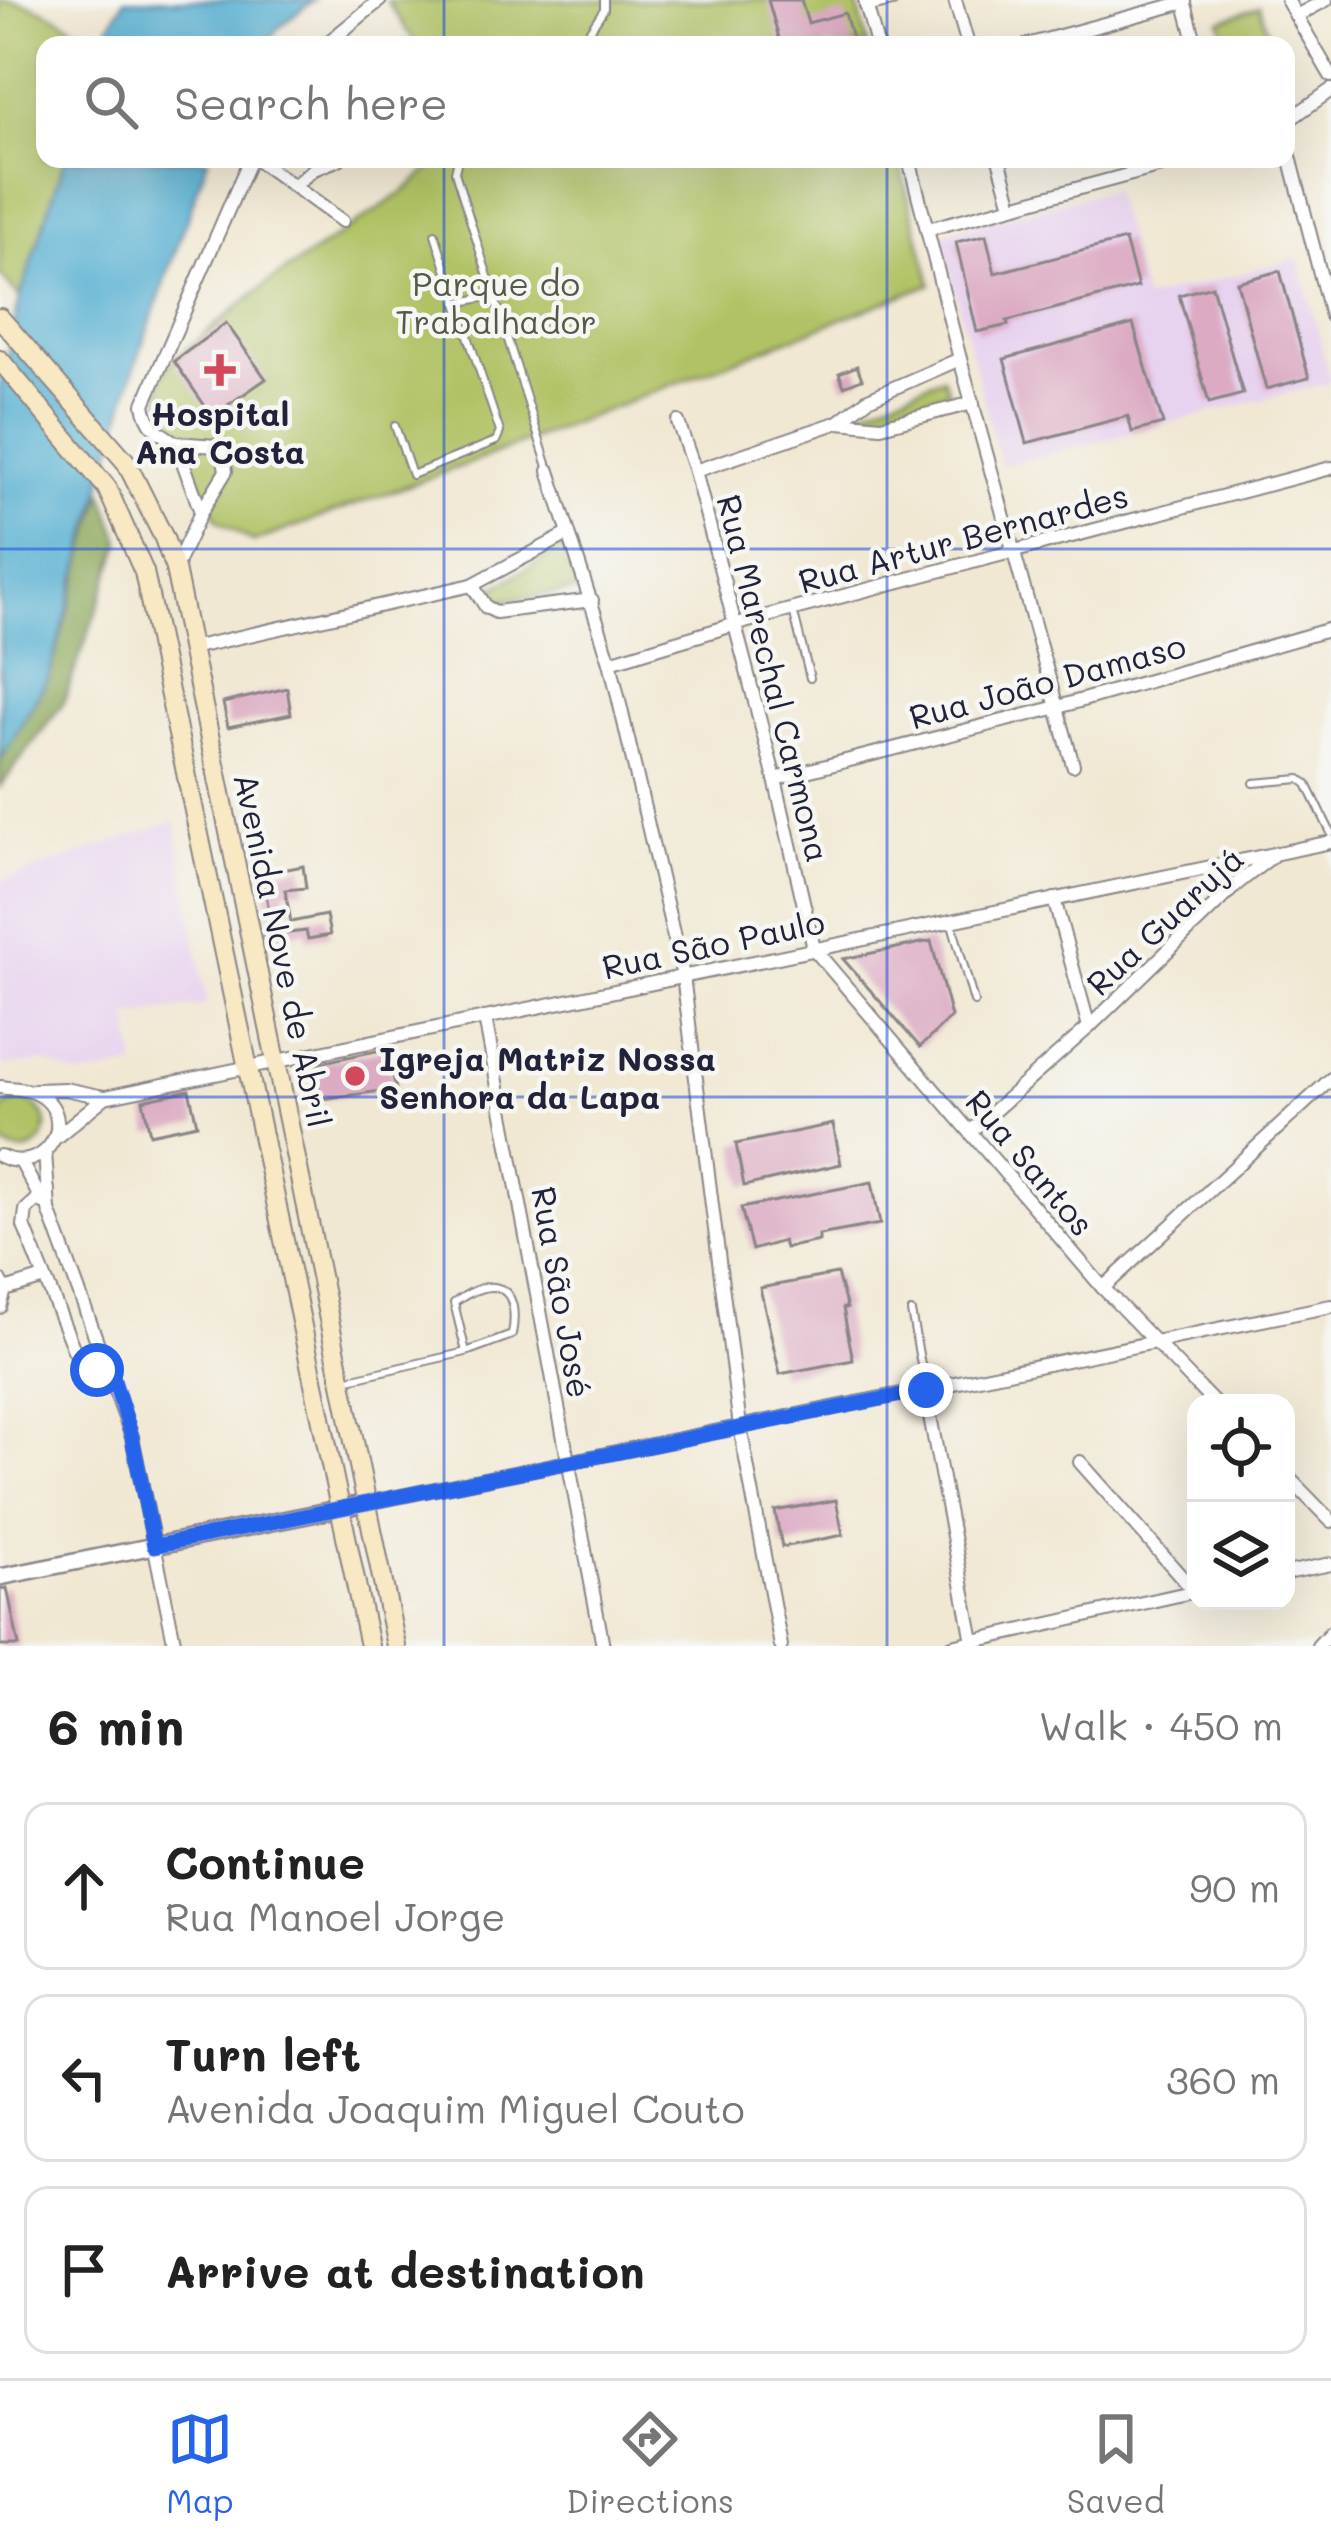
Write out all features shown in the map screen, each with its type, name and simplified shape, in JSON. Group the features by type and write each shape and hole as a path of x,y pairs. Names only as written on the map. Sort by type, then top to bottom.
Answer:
{"main road":[{"name":"Avenida Nove de Abril","path":"0,318 134,474 175,569 397,1646"},
{"name":"Avenida Nove de Abril","path":"0,361 94,470 118,506 144,572 369,1646"},
{"path":"158,630 174,648 191,648"}],"street":[{"path":"336,36 380,0"},
{"path":"875,36 866,3 892,0"},
{"path":"955,0 965,36"},
{"path":"1287,0 1331,76"},
{"path":"1296,16 1326,0"},
{"path":"1059,36 1185,1 1194,36"},
{"path":"1295,116 1331,90"},
{"path":"175,569 226,471 223,452 208,442 176,443 154,430 146,418 145,404 249,168"},
{"path":"268,168 342,221"},
{"path":"296,184 316,168"},
{"path":"911,168 1073,764"},
{"path":"1001,168 1012,206"},
{"path":"928,229 1153,168"},
{"path":"1294,168 1331,316"},
{"path":"695,471 838,422 868,399 960,359"},
{"path":"838,422 881,426 973,403"},
{"name":"Rua Marechal Carmona","path":"678,422 775,779 814,949"},
{"path":"176,443 201,512"},
{"name":"Rua Artur Bernardes","path":"610,662 1331,468"},
{"path":"549,471 610,662 683,976 740,1427 781,1646"},
{"path":"164,538 194,528"},
{"path":"191,648 472,585 568,534"},
{"path":"472,585 486,607 496,611 592,600"},
{"name":"Rua João Damaso","path":"775,779 1331,629"},
{"name":"Rua São Paulo","path":"23,1090 65,1089 105,1097 1277,853 1331,837"},
{"name":"Rua Guarujá","path":"970,1131 1089,1027 1238,883 1277,853"},
{"name":"Rua Guarujá","path":"1054,899 1089,1027"},
{"name":"Rua Santos","path":"814,949 1103,1288 1205,1394"},
{"name":"Rua São José","path":"484,1018 602,1646"},
{"path":"1103,1288 1331,1079"},
{"path":"0,1091 23,1090 50,1105 57,1121 55,1138"},
{"name":"Rua São Paulo","path":"45,1152 105,1097"},
{"path":"0,1156 21,1162 45,1152 43,1193 26,1210 24,1226 74,1350 84,1364 111,1371"},
{"path":"21,1162 43,1193 111,1371 132,1437 175,1646"},
{"path":"0,1306 2,1285 44,1278"},
{"path":"0,1577 1331,1306"},
{"path":"926,1390 973,1644"},
{"path":"1080,1462 1187,1582"},
{"path":"1295,1484 1331,1521"},
{"path":"1295,1571 1331,1564"},
{"path":"952,1646 1187,1593"},
{"path":"1318,1646 1331,1632"}],"lane":[{"path":"586,36 604,9 604,0"},
{"path":"456,168 549,471"},
{"path":"395,426 412,475 496,441 500,432 435,234"},
{"path":"458,303 496,295"},
{"path":"793,610 810,678"},
{"path":"1254,783 1300,779 1307,784 1331,837"},
{"path":"951,921 974,1002"},
{"path":"342,1381 466,1352 512,1335 516,1314 510,1294 500,1287 489,1286 454,1303 466,1352"},
{"path":"911,1312 926,1390"}],"shaded area":[{"path":"1112,190 1145,299 1299,258 1331,382 1001,466 943,243 945,233"},
{"path":"175,821 207,1005 129,1016 136,1066 80,1077 45,1062 0,1067 0,882"}],"green space":[{"path":"0,0 39,9 88,36 36,36 36,168 62,168 20,298 0,274"},
{"path":"856,0 866,36 411,36 387,1"},
{"path":"1259,7 1270,36 1226,36 1220,21"},
{"name":"Parque do Trabalhador","path":"431,168 900,168 931,284 253,542 218,520 161,408 167,365 264,286"},
{"path":"943,377 949,391 865,421 861,411"},
{"path":"103,492 121,543 63,703 0,787 0,761 49,677"},
{"path":"566,546 583,590 501,601 493,598 494,588"},
{"path":"12,1103 30,1103 44,1117 44,1135 30,1149 12,1149 -1,1136 -1,1116"}],"water":[{"path":"124,0 314,0 273,36 104,36"},
{"path":"62,168 205,168 135,366 49,677 0,761 0,388 20,298"}],"building":[{"path":"768,0 801,0 808,23 845,13 851,36 778,36"},
{"path":"986,235 995,273 1125,240 1138,287 977,332 956,242"},
{"path":"1280,271 1309,378 1266,389 1237,282"},
{"path":"1212,286 1243,394 1209,403 1179,295"},
{"name":"Hospital Ana Costa","path":"226,323 266,379 212,416 174,361"},
{"path":"1133,324 1163,424 1132,432 1128,416 1027,443 1004,359"},
{"path":"857,366 862,379 844,386 839,373"},
{"path":"287,688 291,714 228,727 223,703"},
{"path":"303,866 306,888 285,890 291,922 326,915 330,935 308,939 306,931 264,936 263,927 272,926 262,874"},
{"path":"931,941 951,1017 920,1047 843,959"},
{"name":"Igreja Matriz Nossa Senhora da Lapa","path":"386,1049 396,1089 322,1099 314,1064"},
{"path":"189,1090 197,1124 150,1134 143,1100"},
{"path":"833,1124 841,1164 744,1186 736,1144"},
{"path":"872,1182 880,1224 819,1235 819,1241 785,1248 783,1241 752,1250 741,1208"},
{"path":"837,1274 847,1308 843,1308 853,1360 780,1374 760,1288"},
{"path":"836,1500 843,1535 782,1547 775,1511"},
{"path":"7,1588 19,1646 0,1646 0,1589"}],"place":[{"name":"Hospital Ana Costa","path":"220,370"},
{"name":"Igreja Matriz Nossa Senhora da Lapa","path":"355,1076"}],"route":[{"path":"97,1370 111,1371 132,1437 154,1546 926,1390"}]}
